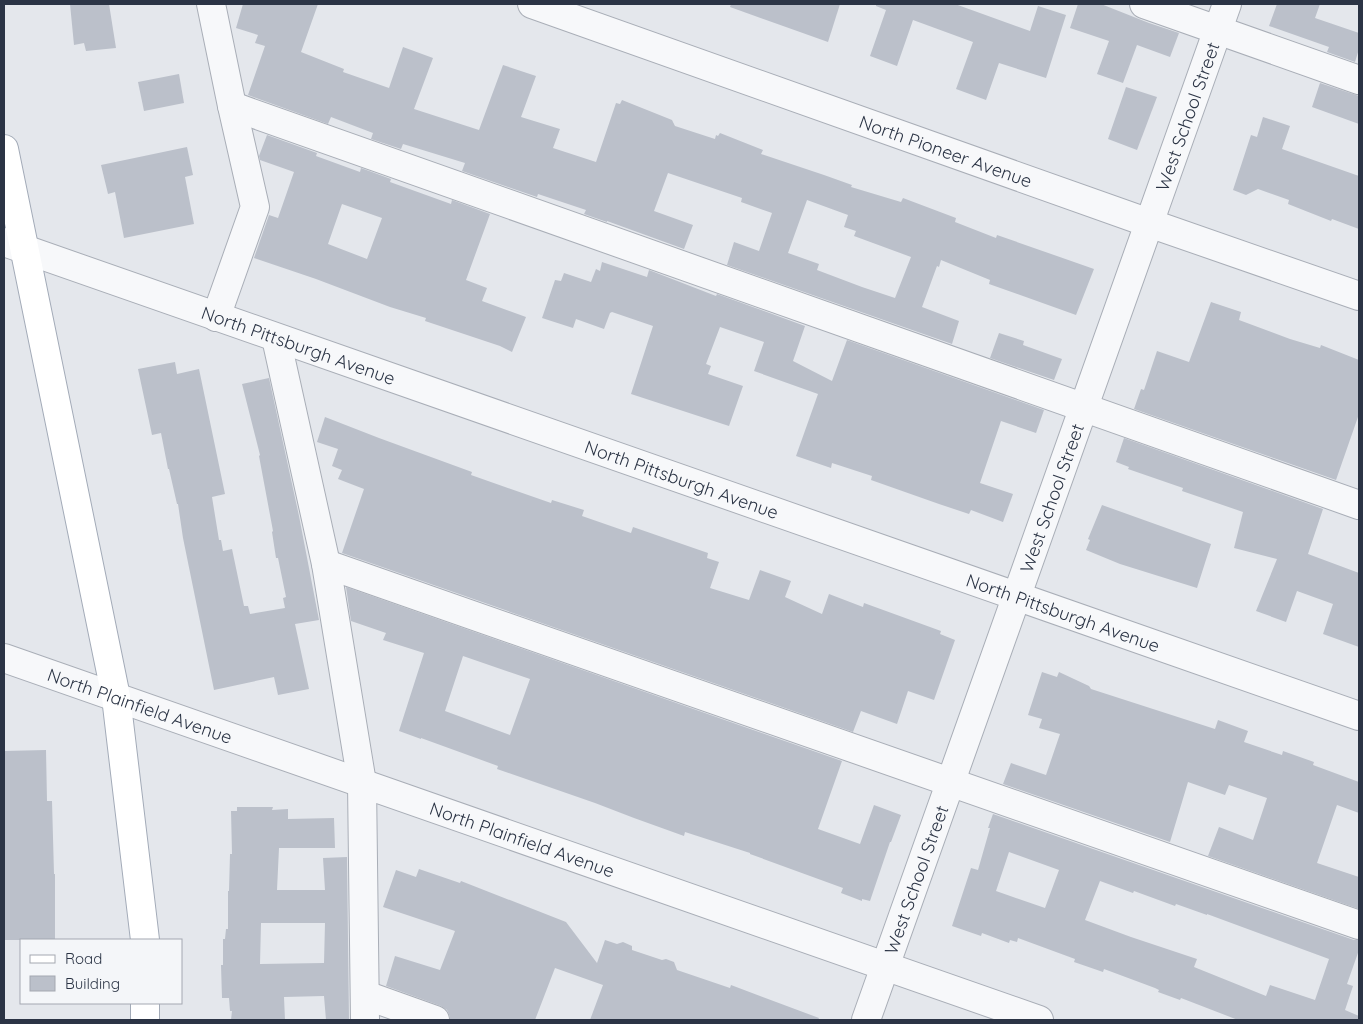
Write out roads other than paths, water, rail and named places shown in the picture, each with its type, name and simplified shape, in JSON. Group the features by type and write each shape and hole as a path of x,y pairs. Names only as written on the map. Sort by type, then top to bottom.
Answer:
{"main road":[{"path":"4,149 14,246 116,697 145,939"},
{"path":"145,1004 145,1020"}],"street":[{"path":"211,4 255,206 216,317"},
{"name":"North Pioneer Avenue","path":"532,4 1359,296"},
{"path":"1144,4 1359,80"},
{"name":"West School Street","path":"866,1020 1227,4"},
{"path":"232,106 1359,505"},
{"name":"North Pittsburgh Avenue","path":"14,246 1359,716"},
{"path":"276,338 326,564 362,783 365,1008 435,1020"},
{"path":"326,564 1359,925"},
{"name":"North Plainfield Avenue","path":"4,658 1040,1020"}]}
